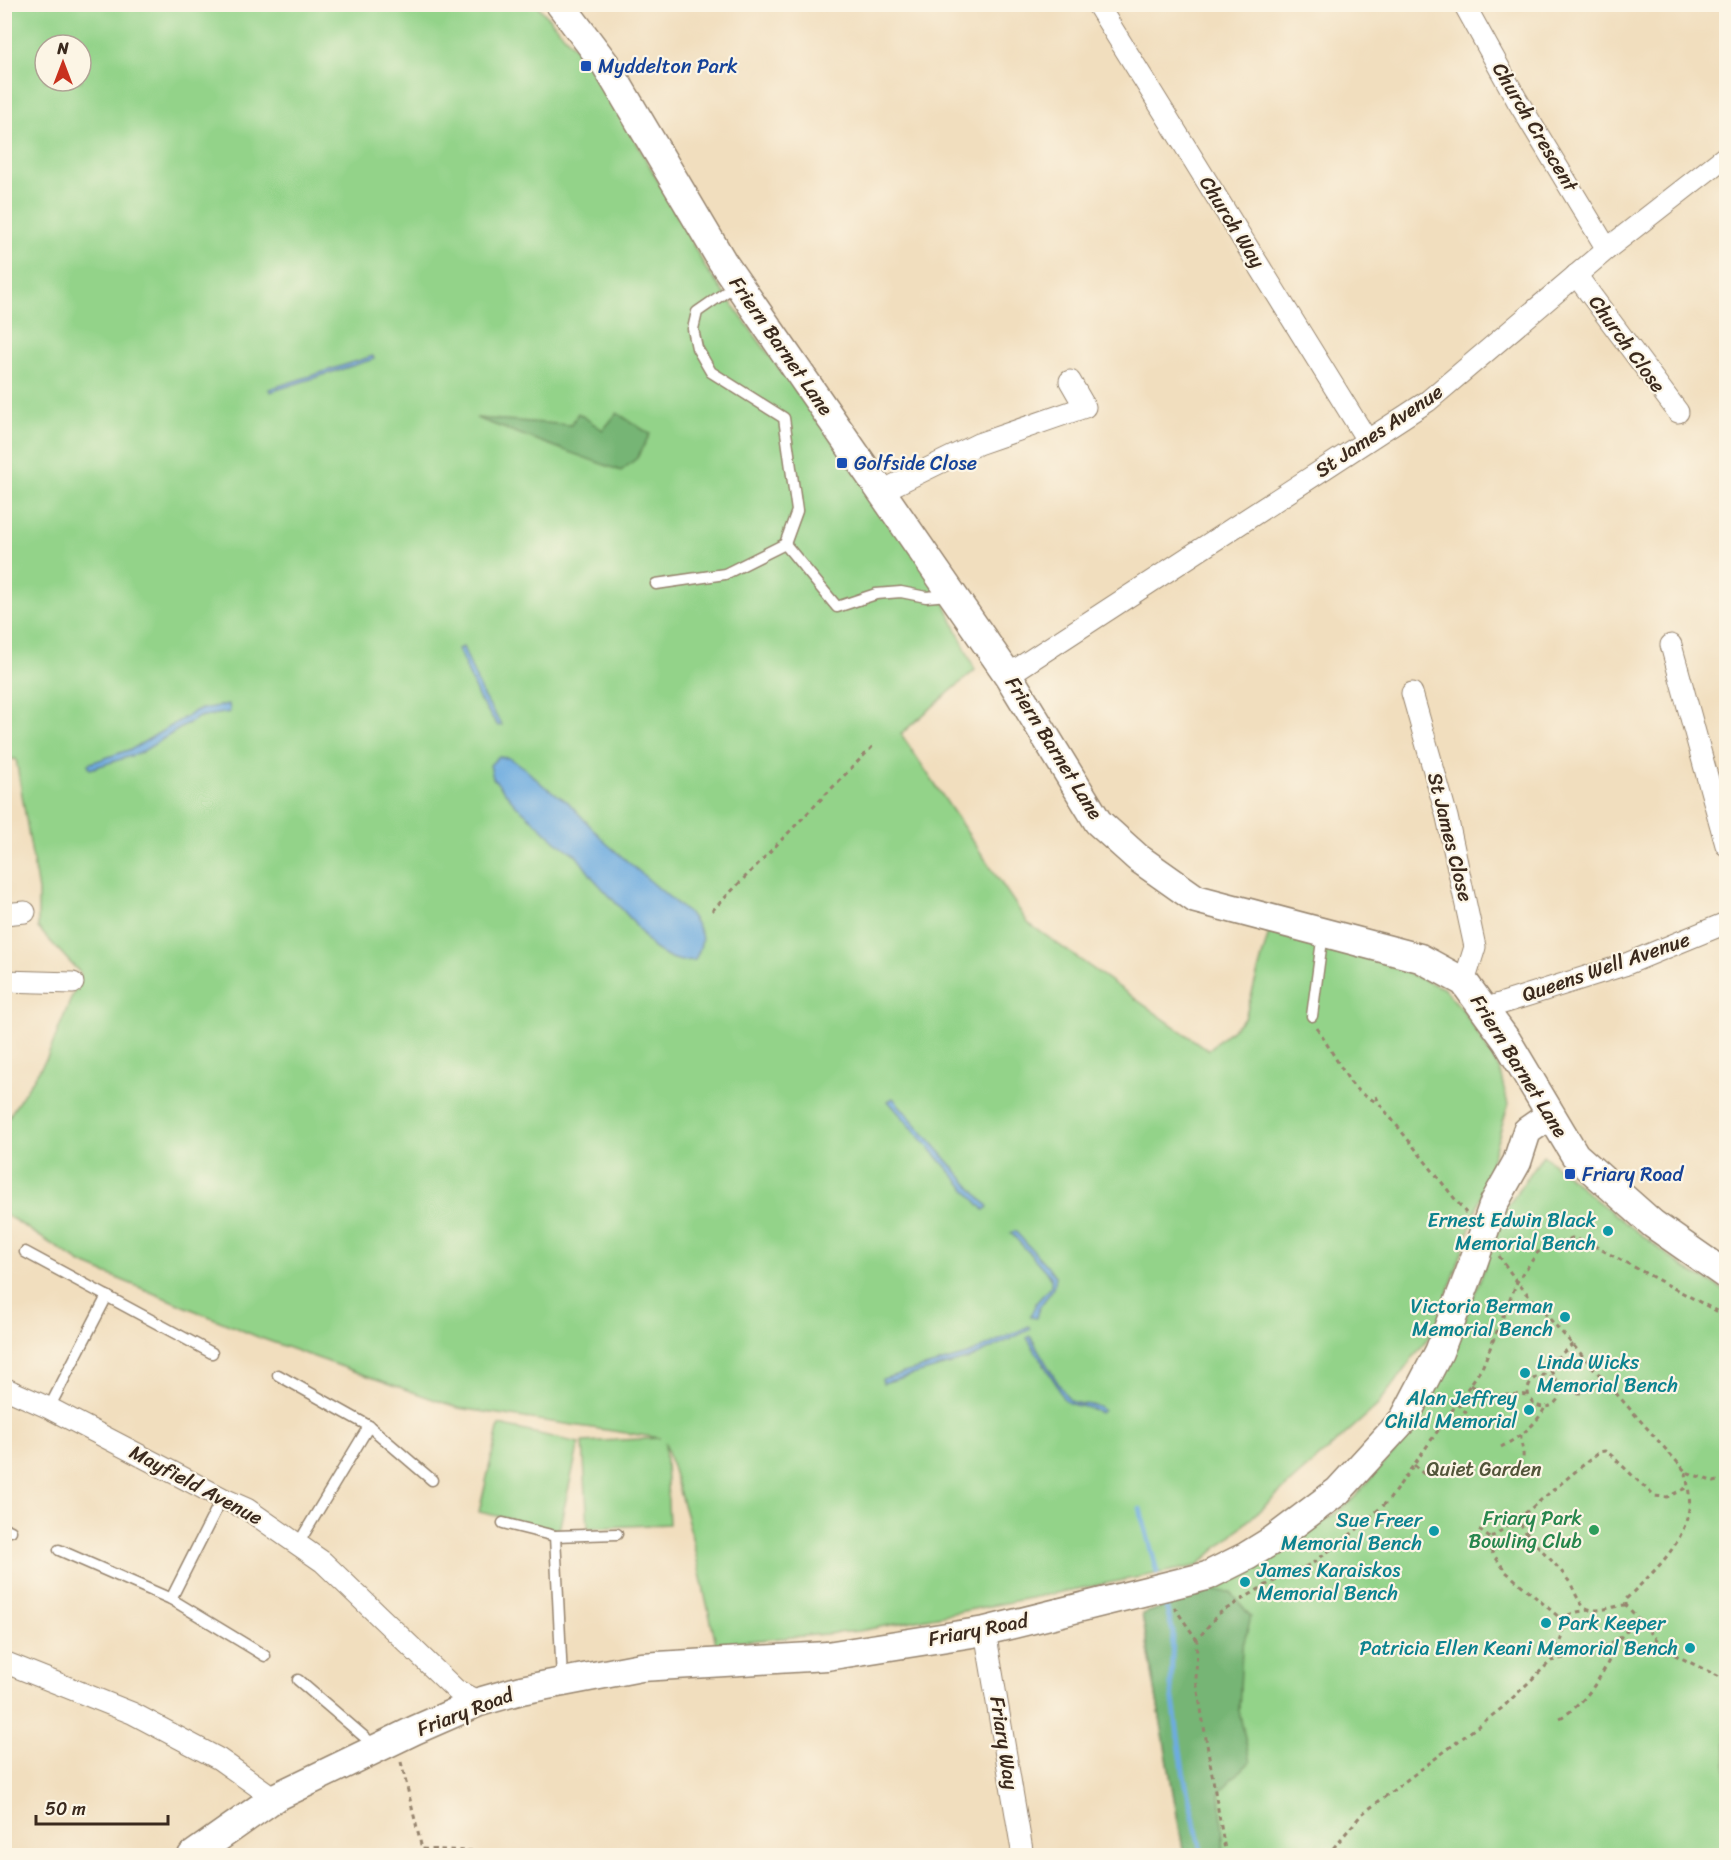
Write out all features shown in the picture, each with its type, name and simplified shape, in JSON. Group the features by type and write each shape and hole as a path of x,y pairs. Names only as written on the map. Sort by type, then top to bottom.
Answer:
{"main road":[{"name":"Friern Barnet Lane","path":"560,4 606,65 722,261 1008,675 1098,822 1138,858 1197,899 1420,958 1464,982 1507,1041 1575,1155 1653,1224 1726,1275"},
{"name":"Friary Road","path":"192,1856 274,1798 479,1702 562,1681 641,1667 827,1656 985,1631 1207,1576 1247,1556 1273,1540 1338,1491 1404,1419 1439,1352 1494,1203 1518,1162 1527,1131 1550,1115"}],"street":[{"name":"Church Way","path":"1097,4 1367,440"},
{"name":"Church Crescent","path":"1464,4 1516,100 1607,249"},
{"name":"St James Avenue","path":"1008,675 1428,400 1607,249 1726,156"},
{"name":"Church Close","path":"1576,275 1678,412"},
{"path":"882,491 978,444 1085,407 1070,381"},
{"path":"1671,645 1726,845"},
{"name":"St James Close","path":"1412,693 1448,817 1475,947 1464,982"},
{"name":"Queens Well Avenue","path":"1484,1009 1624,965 1726,923"},
{"path":"4,981 73,983"},
{"name":"Mayfield Avenue","path":"4,1388 49,1408 247,1509 323,1562 456,1690 479,1702"},
{"name":"Friary Way","path":"985,1631 1023,1856"},
{"path":"4,1662 132,1713 219,1759 274,1798"}],"lane":[{"path":"656,584 725,574 785,544 797,511 784,418 711,372 697,348 693,329 697,312 738,284"},
{"path":"785,544 837,607 876,594 901,592 926,597 953,594"},
{"path":"1312,1016 1323,932"},
{"path":"25,1252 212,1353"},
{"path":"49,1408 107,1296"},
{"path":"278,1375 369,1426 432,1480"},
{"path":"298,1544 369,1426"},
{"path":"171,1599 222,1498"},
{"path":"503,1523 555,1536 617,1534"},
{"path":"555,1536 562,1681"},
{"path":"59,1550 171,1599 265,1656"},
{"path":"298,1680 386,1744"}],"path":[{"path":"712,911 873,746"},
{"path":"1312,1016 1350,1082 1360,1093 1379,1103"},
{"path":"1376,1096 1379,1103 1518,1282 1686,1472 1714,1482 1726,1479"},
{"path":"1197,1640 1218,1614 1264,1586 1313,1563 1355,1531 1389,1500 1482,1368 1518,1282 1538,1251 1572,1238 1587,1242 1726,1316"},
{"path":"1573,1344 1553,1361 1551,1371 1557,1382 1560,1393 1555,1403 1545,1407 1534,1404 1528,1395 1529,1384 1537,1376 1548,1376 1557,1382 1566,1391 1580,1394 1603,1378"},
{"path":"1471,1385 1489,1396 1528,1395"},
{"path":"1457,1404 1468,1414"},
{"path":"1501,1447 1521,1435 1540,1418 1545,1407"},
{"path":"1521,1435 1520,1441 1524,1448 1523,1458"},
{"path":"1490,1538 1518,1520 1599,1452 1605,1451 1611,1455 1654,1496 1667,1497 1688,1487"},
{"path":"1414,1465 1425,1475"},
{"path":"1686,1472 1689,1508 1676,1541 1666,1558 1626,1599 1626,1605 1667,1651 1726,1680"},
{"path":"1518,1520 1568,1579 1584,1607 1592,1610"},
{"path":"1479,1530 1490,1538"},
{"path":"1329,1856 1330,1851 1362,1814 1502,1708 1551,1661 1564,1636 1560,1618 1506,1572 1489,1548 1490,1538"},
{"path":"1161,1587 1197,1640 1196,1680 1226,1856"},
{"path":"1560,1618 1577,1612 1626,1605"},
{"path":"1560,1718 1574,1711 1605,1671 1618,1640 1631,1626 1644,1625"},
{"path":"1551,1661 1598,1649 1618,1640"},
{"path":"386,1744 422,1849 497,1852 505,1856"}],"green space":[{"path":"5,4 537,5 600,76 707,270 933,578 975,670 901,734 1028,923 1208,1050 1245,1018 1269,932 1384,963 1443,988 1463,1010 1499,1068 1508,1105 1481,1196 1437,1326 1377,1406 1197,1566 859,1631 716,1644 689,1525 665,1442 669,1524 588,1528 583,1442 660,1438 458,1408 258,1337 81,1263 5,1214 4,1124 47,1058 81,974 38,928 38,891 16,759 5,760"},
{"path":"578,413 603,430 617,413 650,434 637,458 621,471 476,418 571,425"},
{"name":"Quiet Garden","path":"1543,1155 1596,1200 1685,1268 1726,1291 1726,1855 1184,1855 1142,1614 1209,1591 1281,1554 1351,1501 1420,1423 1455,1346 1507,1207"},
{"path":"499,1425 579,1443 559,1530 479,1512"},
{"path":"1209,1591 1231,1592 1251,1617 1242,1649 1239,1710 1250,1762 1220,1791 1224,1855 1184,1855 1142,1614"}],"water":[{"path":"373,356 374,359 270,392 269,389"},
{"path":"463,647 483,696 502,725 498,726 479,699 458,649"},
{"path":"229,704 230,712 199,717 140,753 90,769 88,764 134,748 197,710"},
{"path":"498,757 509,758 568,802 606,843 691,916 702,937 695,960 681,961 667,957 653,948 576,855 557,842 515,804 493,778 490,765"},
{"path":"893,1098 988,1207 984,1210 888,1101"},
{"path":"1015,1231 1056,1276 1053,1288 1040,1306 1036,1318 1030,1317 1036,1303 1051,1286 1051,1277 1011,1233"},
{"path":"1029,1326 1031,1329 969,1359 883,1383 882,1379 967,1355"},
{"path":"1030,1336 1068,1398 1075,1403 1099,1407 1103,1410 1100,1413 1065,1400 1027,1338"}],"waterway":[{"path":"1140,1509 1157,1572"},
{"path":"1165,1603 1173,1632 1171,1685 1183,1771 1202,1856"}],"place":[{"name":"Myddelton Park","path":"586,66"},
{"name":"Golfside Close","path":"842,463"},
{"name":"Friary Road","path":"1570,1174"},
{"name":"Ernest Edwin Black Memorial Bench","path":"1608,1231"},
{"name":"Victoria Berman Memorial Bench","path":"1565,1317"},
{"name":"Linda Wicks Memorial Bench","path":"1525,1373"},
{"name":"Alan Jeffrey Child Memorial","path":"1529,1410"},
{"name":"Friary Park Bowling Club","path":"1594,1530"},
{"name":"Sue Freer Memorial Bench","path":"1434,1531"},
{"name":"James Karaiskos Memorial Bench","path":"1245,1582"},
{"name":"Park Keeper","path":"1546,1623"},
{"name":"Patricia Ellen Keani Memorial Bench","path":"1690,1648"}]}
